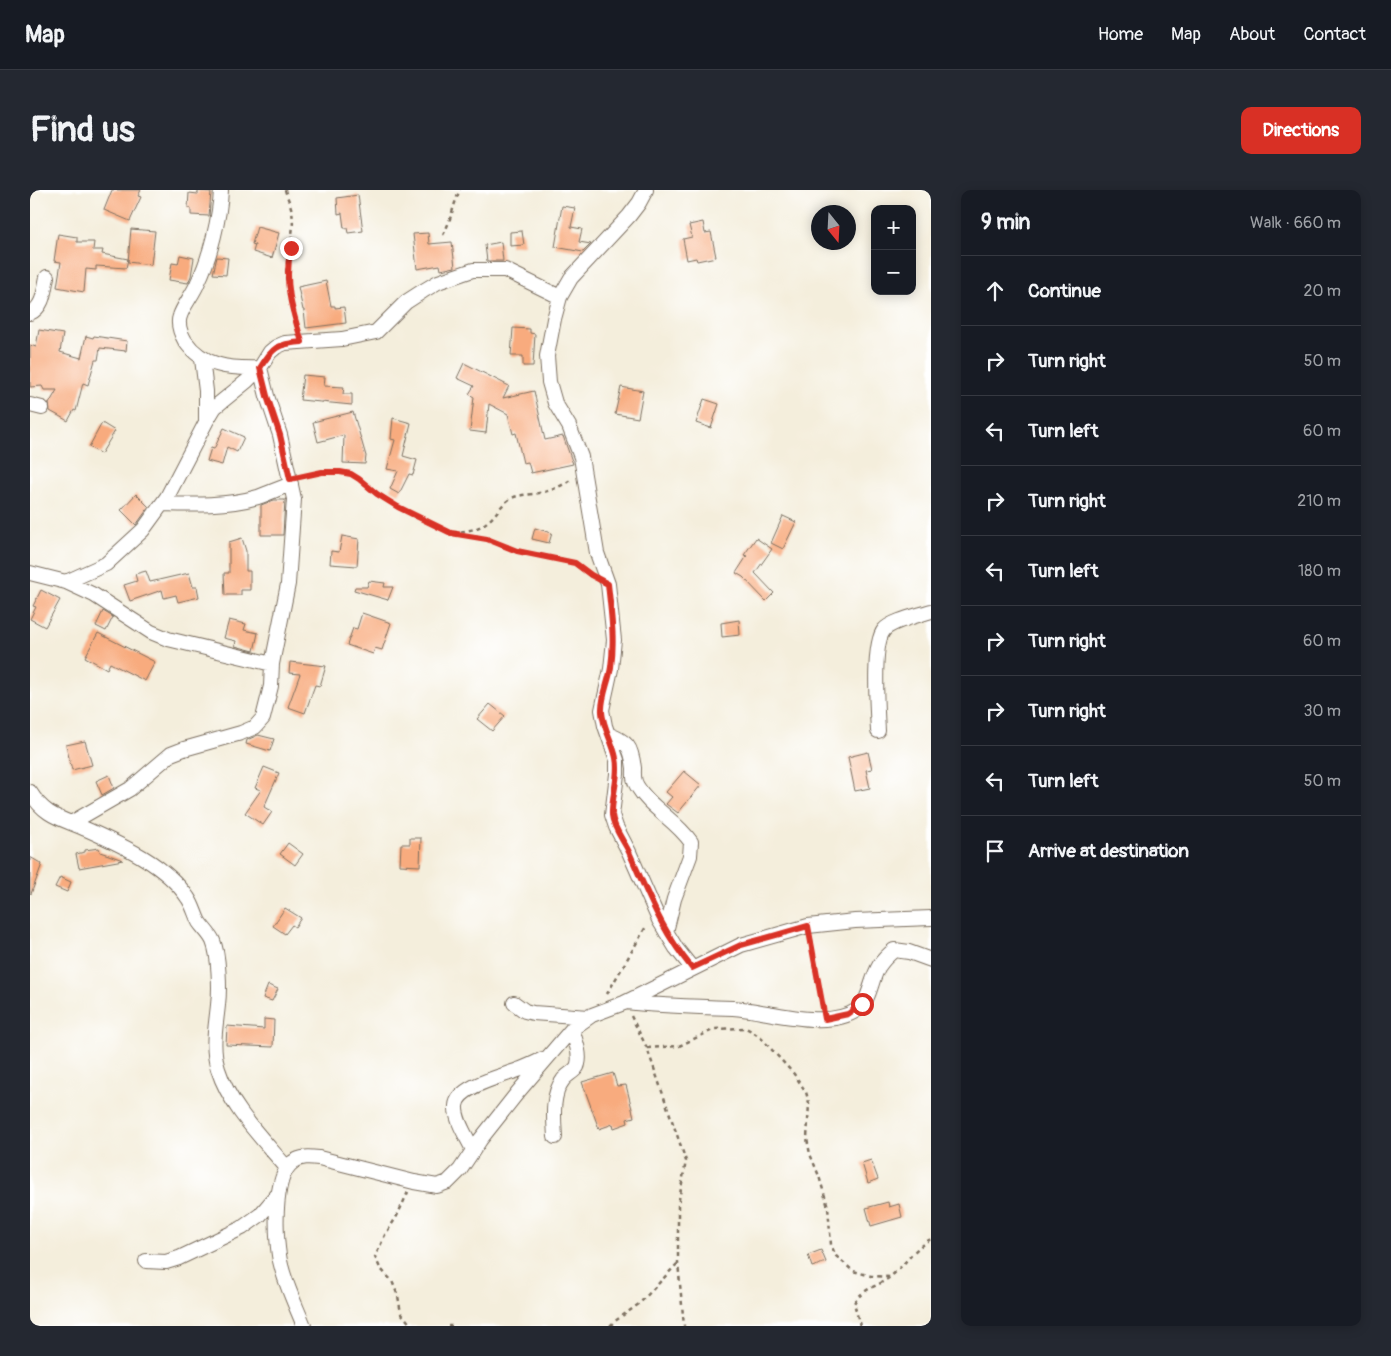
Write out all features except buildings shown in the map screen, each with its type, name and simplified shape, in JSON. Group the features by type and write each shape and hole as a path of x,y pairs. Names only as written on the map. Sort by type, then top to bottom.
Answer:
{"street":[{"path":"221,190 218,217 205,267 191,298 180,316 179,328 190,349 202,359 216,365 260,368"},
{"path":"646,190 629,216 571,278 560,297 547,356 554,403 569,426 580,457 597,553 608,584 614,640 602,710 617,760 612,815 616,828 629,852 654,911 666,932 692,968"},
{"path":"66,582 106,564 143,530 162,504 180,474 215,407 247,381 276,347 285,343 342,339 376,332 406,302 438,282 473,270 505,270 560,297"},
{"path":"30,313 42,303 47,277"},
{"path":"202,359 206,390 206,422"},
{"path":"71,822 130,789 171,754 241,734 255,727 264,718 289,574 294,499 280,435 260,368"},
{"path":"162,504 198,505 234,502 258,497 290,481"},
{"path":"30,573 66,582 94,595 151,632 168,639 272,664"},
{"path":"878,731 877,668 880,637 884,629 893,624 931,611"},
{"path":"608,734 625,742 630,749 634,768 634,780 642,794 676,823 690,842 690,856 674,898 666,932"},
{"path":"30,792 48,814 71,822 137,854 169,876 188,898 199,922 212,940 218,968 218,1003 213,1033 217,1067 230,1099 286,1168"},
{"path":"304,1326 281,1266 277,1241 278,1194 286,1168 299,1159 319,1158 437,1186 448,1182 460,1170 472,1150 518,1092 572,1029 592,1015 625,1002 741,945 808,926 855,921 931,918"},
{"path":"625,1002 659,1006 734,1008 810,1019 825,1019 844,1016 860,1007 868,996 878,968 886,956 894,950 909,952 931,960"},
{"path":"514,1003 525,1011 533,1013 592,1015"},
{"path":"556,1137 555,1109 558,1088 563,1080 576,1068 578,1063 572,1029"},
{"path":"472,1150 458,1118 456,1106 458,1099 477,1085 528,1066 550,1055"},
{"path":"146,1261 166,1262 179,1258 242,1228 260,1215 278,1194"}],"path":[{"path":"285,190 292,210 291,248 287,266 288,287 292,311 302,342"},
{"path":"443,235 449,224 454,202 460,190"},
{"path":"451,533 474,529 487,522 500,507 512,498 559,488 583,471"},
{"path":"290,481 322,472 351,474 398,507 451,533 487,539 517,551 575,563 591,575 608,584"},
{"path":"592,1015 654,911"},
{"path":"808,926 825,1019"},
{"path":"625,1002 647,1048 686,1161 678,1205 678,1263 684,1326"},
{"path":"647,1048 679,1046 715,1029 746,1028 762,1039 794,1074 806,1092 810,1154 828,1207 831,1245 836,1256 853,1271 871,1276 891,1277"},
{"path":"412,1326 401,1313 398,1296 392,1281 380,1268 375,1258 414,1182"},
{"path":"860,1326 854,1303 860,1294 891,1277 920,1247 931,1239"},
{"path":"610,1326 615,1320 638,1304 678,1263"}],"route":[{"path":"291,248 287,266 288,287 292,311 302,342 285,343 276,347 270,352 260,368 267,396 276,420 290,479 322,472 351,474 398,507 451,533 487,539 517,551 575,563 591,575 608,584 614,640 602,710 605,726 617,760 612,815 616,828 629,852 659,920 676,948 692,968 741,945 808,926 825,1019 853,1012 862,1004"}]}
